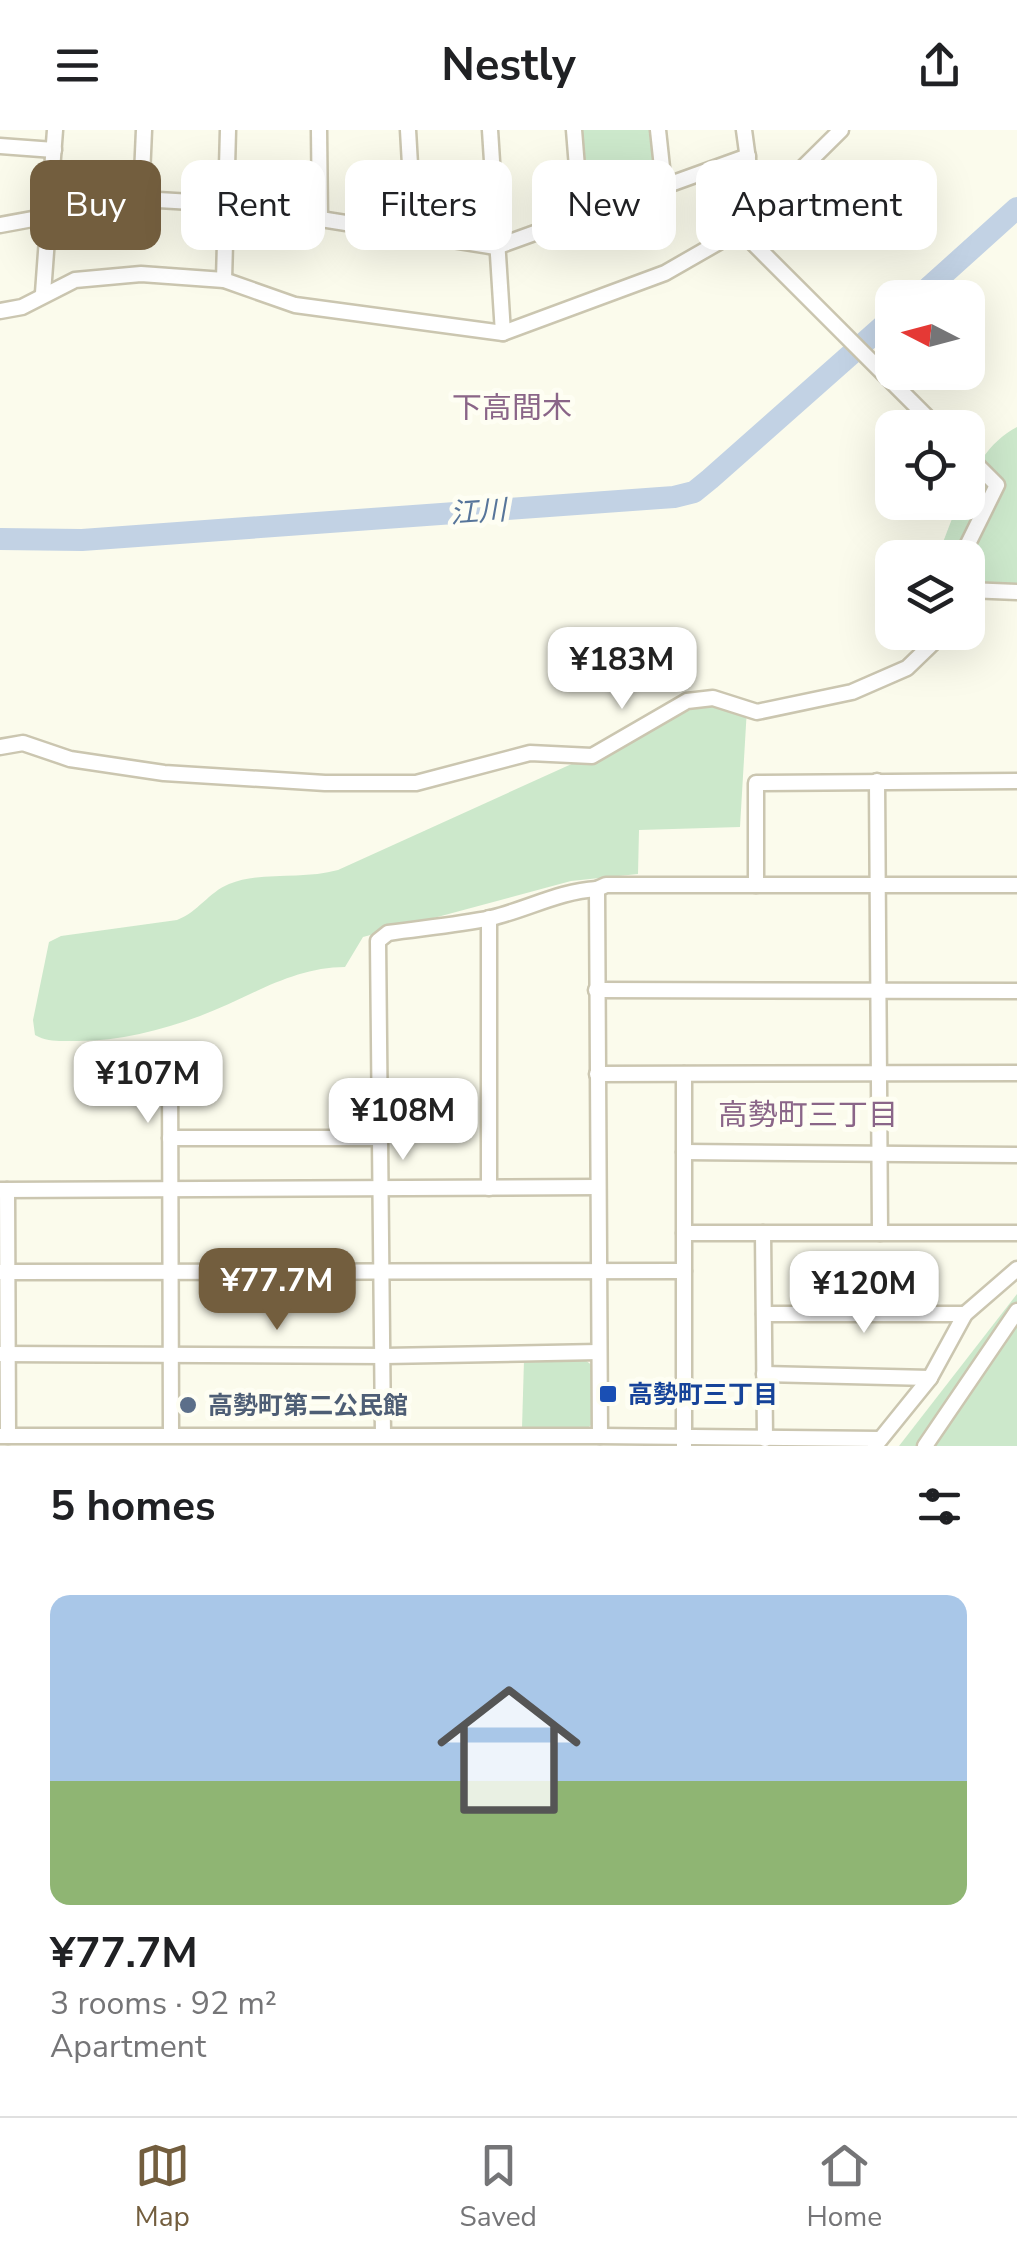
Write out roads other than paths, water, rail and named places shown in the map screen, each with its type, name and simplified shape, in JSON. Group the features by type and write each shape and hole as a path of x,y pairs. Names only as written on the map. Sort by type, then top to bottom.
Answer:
{"street":[{"path":"53,160 55,130"},
{"path":"143,160 144,130"},
{"path":"227,160 228,130"},
{"path":"319,130 319,160"},
{"path":"408,130 410,160"},
{"path":"490,130 492,160"},
{"path":"574,130 576,160"},
{"path":"658,130 661,160"},
{"path":"744,130 749,160"},
{"path":"818,130 820,149"},
{"path":"808,160 841,130"},
{"path":"0,146 54,150"},
{"path":"676,182 748,156"},
{"path":"0,225 30,219"},
{"path":"43,293 46,250"},
{"path":"224,280 225,250"},
{"path":"496,250 503,332"},
{"path":"0,311 22,307 75,280 127,275 224,280 295,304 503,332 665,274 706,250"},
{"path":"760,250 920,410"},
{"path":"985,473 997,485 985,509"},
{"path":"985,591 1017,592"},
{"path":"0,746 23,743 70,758 164,772 326,783 416,782 530,753 592,756 687,701 713,698 757,712 852,692 907,668 926,650"},
{"path":"756,884 756,784 1017,781"},
{"path":"877,782 880,1233"},
{"path":"383,1435 378,941 388,933 489,918 545,903 567,890 606,885 1017,885"},
{"path":"598,889 600,1436"},
{"path":"489,918 489,1188"},
{"path":"596,990 1017,991"},
{"path":"170,1063 171,1435"},
{"path":"597,1074 1017,1073"},
{"path":"684,1074 684,1443"},
{"path":"170,1138 381,1138"},
{"path":"684,1152 1017,1155"},
{"path":"598,1187 4,1190 4,1436 35,1441 171,1435 277,1440 383,1435 520,1441 600,1436 684,1443 765,1439 878,1443 930,1378 965,1314 1017,1270"},
{"path":"684,1233 1017,1233"},
{"path":"763,1233 765,1439"},
{"path":"3,1272 684,1271"},
{"path":"925,1446 1017,1310"},
{"path":"764,1314 965,1314"},
{"path":"4,1354 384,1356 599,1352"},
{"path":"764,1374 930,1378"}],"waterway":[{"name":"江川","path":"937,280 1017,208"},
{"name":"江川","path":"0,539 82,540 674,497 694,492 710,479 875,333"}],"place":[{"name":"高勢町三丁目","path":"608,1394"},
{"name":"高勢町第二公民館","path":"188,1405"}],"district":[{"name":"下高間木","path":"512,408"},
{"name":"高勢町三丁目","path":"808,1115"}]}
